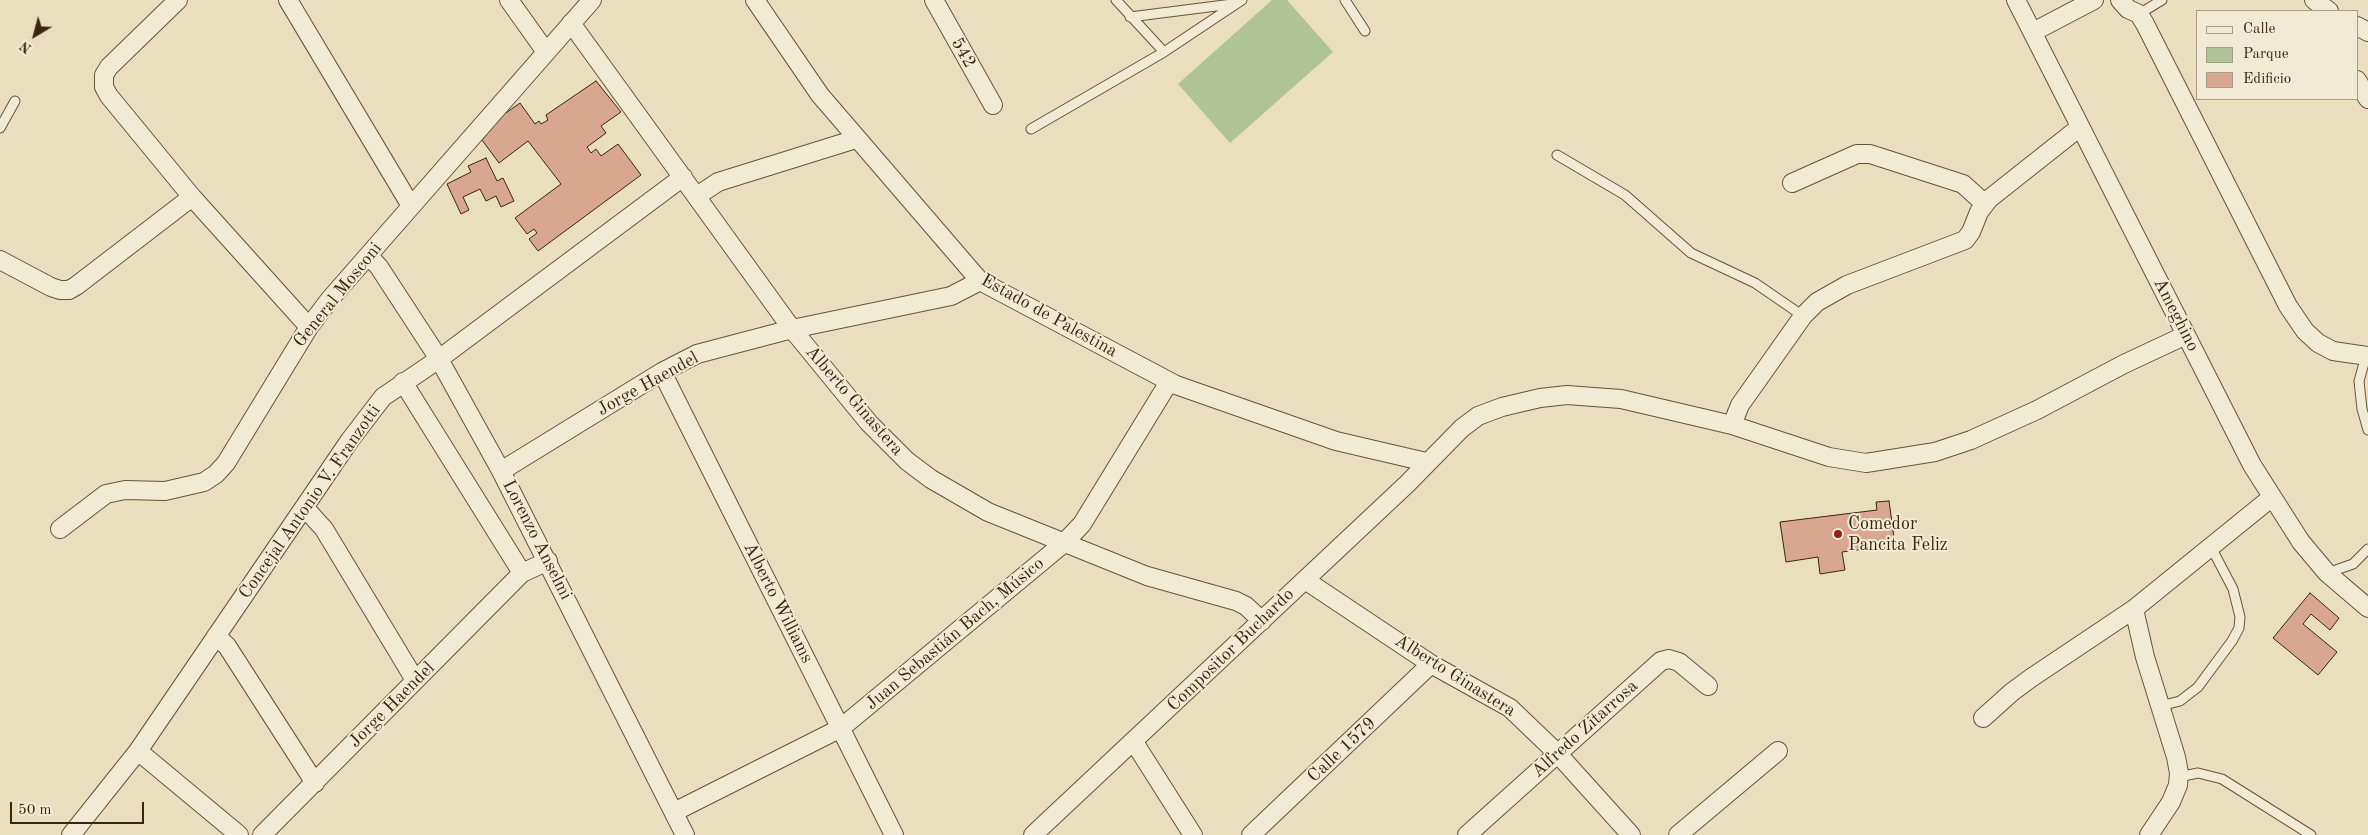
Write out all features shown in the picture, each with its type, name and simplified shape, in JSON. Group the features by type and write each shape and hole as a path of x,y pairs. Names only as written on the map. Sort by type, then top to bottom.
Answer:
{"street":[{"path":"178,0 109,67 104,75 104,87 109,96 192,197 309,327"},
{"path":"288,0 411,206"},
{"path":"509,0 546,52"},
{"name":"General Mosconi","path":"60,529 106,494 125,490 165,492 204,482 216,474 226,463 309,327 330,300 592,0"},
{"name":"Estado de Palestina","path":"754,0 820,95 980,281 1169,382 1336,442 1426,462"},
{"name":"542","path":"934,0 993,106"},
{"name":"Ameghino","path":"2016,0 2271,498 2301,542 2327,573 2368,608"},
{"path":"2033,32 2094,0"},
{"path":"2120,0 2128,9 2139,14 2293,312 2305,331 2318,343 2333,352 2367,356"},
{"name":"Alberto Ginastera","path":"571,23 698,196 792,329 869,423 907,462 930,479 988,512 1147,576 1236,601 1246,606 1262,621"},
{"path":"2358,82 2368,99"},
{"path":"1732,425 1740,405 1803,316 1817,302 1847,285 1965,240 1986,204 2080,127"},
{"path":"698,196 718,182 856,139"},
{"path":"1792,183 1858,154 1870,154 1963,184 1986,204"},
{"name":"Concejal Antonio V. Franzotti","path":"71,835 138,751 368,415 383,397 439,359 683,177"},
{"path":"0,260 51,287 69,290 192,197"},
{"name":"Lorenzo Anselmi","path":"369,256 379,267 439,359 502,471 548,561 677,827"},
{"name":"Jorge Haendel","path":"502,471 662,372 697,354 792,329 951,296 980,281"},
{"name":"Compositor Buchardo","path":"1033,835 1407,484 1426,462 1478,416 1502,407 1540,398 1567,396 1620,399 1732,425 1848,461 1866,463 1919,455 1971,440 2037,410 2186,335"},
{"name":"Alberto Williams","path":"662,372 894,835"},
{"path":"403,382 522,573"},
{"name":"Juan Sebastián Bach, Músico","path":"677,827 841,728 1064,543 1082,524 1169,382"},
{"path":"1984,718 2018,688 2134,609 2271,498"},
{"path":"305,508 324,529 415,680"},
{"name":"Jorge Haendel","path":"262,835 522,573 548,561"},
{"name":"Alberto Ginastera","path":"1305,580 1431,664 1510,708 1557,753 1631,835"},
{"path":"2134,609 2137,629 2176,757 2178,777 2171,802 2149,835"},
{"path":"216,636 227,646 315,783"},
{"name":"Alfredo Zitarrosa","path":"1467,835 1662,661 1669,659 1679,662 1708,686"},
{"name":"Calle 1579","path":"1251,835 1431,664"},
{"path":"1134,742 1193,835"},
{"path":"138,751 239,835"},
{"path":"1678,835 1778,751"}],"lane":[{"path":"1116,0 1164,52"},
{"path":"1345,0 1365,31"},
{"path":"2139,14 2162,0"},
{"path":"1130,17 1239,2"},
{"path":"1031,129 1164,52 1239,2"},
{"path":"0,128 15,101"},
{"path":"1557,156 1625,195 1691,253 1755,283 1803,316"},
{"path":"2367,356 2359,381 2362,408 2368,430"},
{"path":"2160,706 2180,701 2198,687 2232,641 2239,628 2239,611 2233,589 2212,547"},
{"path":"2327,573 2364,559 2368,548"},
{"path":"2178,777 2198,773 2222,779 2311,835"}],"green space":[{"path":"1272,0 1287,0 1333,52 1230,143 1178,84"}],"building":[{"path":"596,81 621,112 601,126 606,133 587,147 591,153 596,149 601,156 618,144 641,175 538,251 529,239 537,233 534,229 527,234 515,218 561,184 528,141 499,163 482,140 503,115 520,103 535,124 539,121 541,124 548,120 546,115"},
{"path":"486,158 497,181 503,178 514,201 501,207 496,196 486,201 480,189 463,197 469,210 461,214 447,184 471,172 468,166"},
{"name":"Comedor Pancita Feliz","path":"1889,501 1895,545 1842,552 1845,570 1820,574 1818,557 1786,562 1780,522 1877,510 1876,502"},
{"path":"2310,593 2339,618 2330,630 2311,614 2303,624 2337,652 2318,675 2273,638"}],"place":[{"name":"Comedor Pancita Feliz","path":"1838,534"}]}
